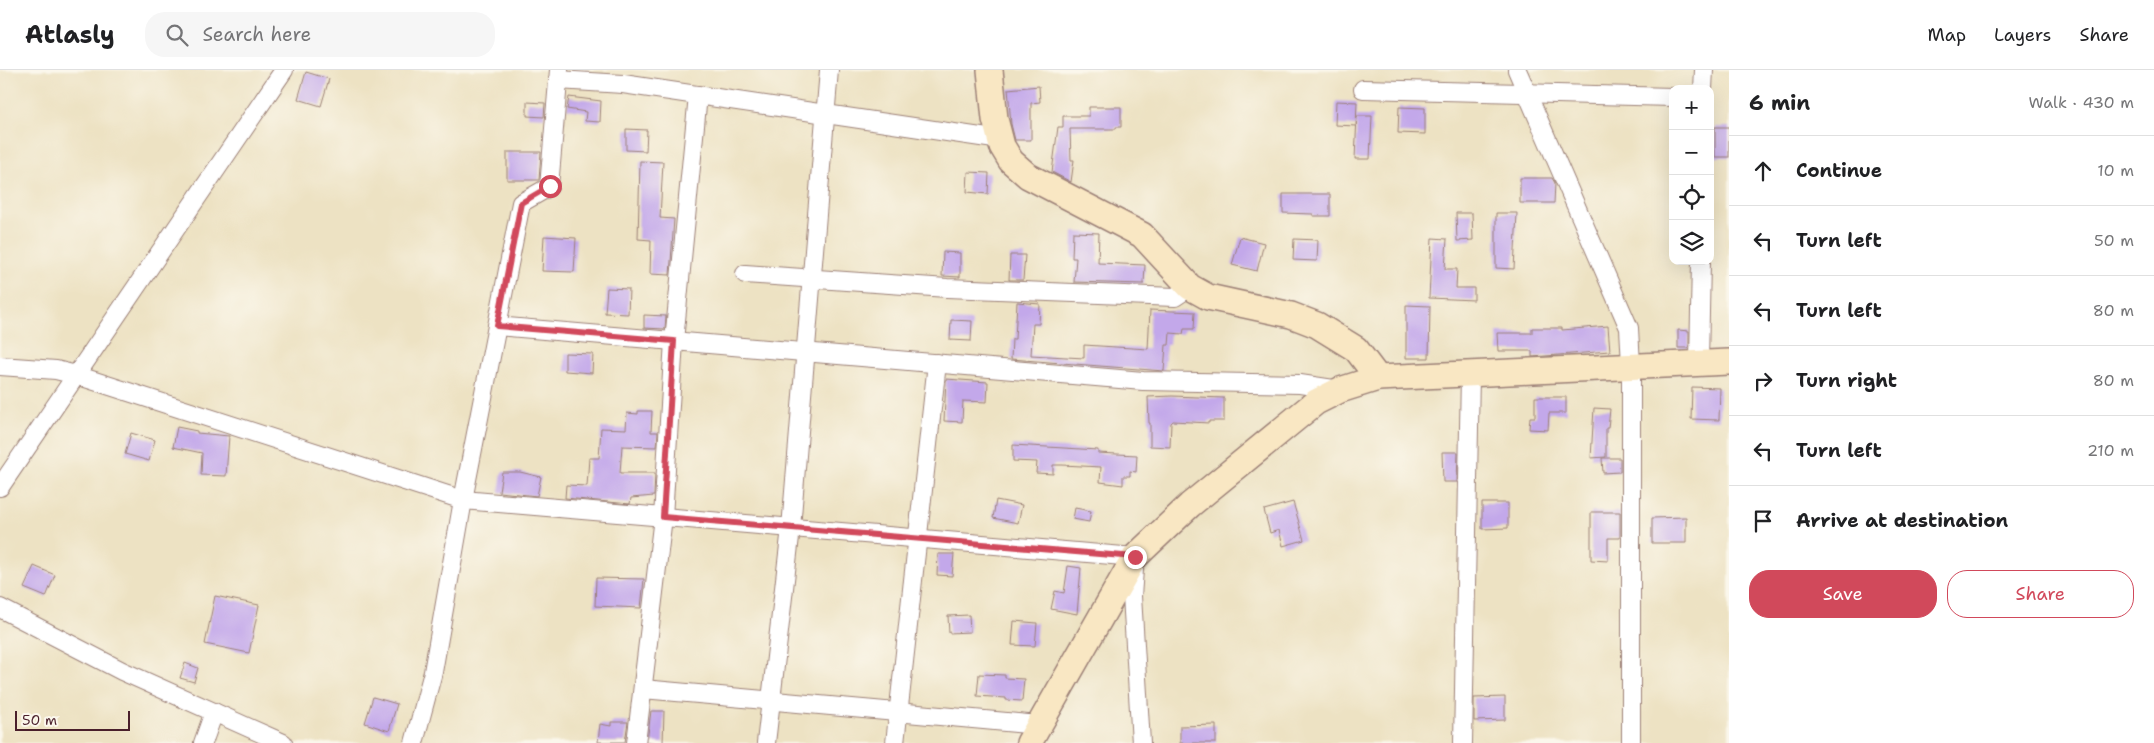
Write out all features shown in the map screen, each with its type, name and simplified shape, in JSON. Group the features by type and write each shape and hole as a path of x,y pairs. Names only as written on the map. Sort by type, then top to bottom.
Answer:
{"street":[{"path":"0,487 284,70"},
{"path":"766,743 790,528 829,70"},
{"path":"990,70 995,119 1001,140 1011,161 1028,176 1142,235 1190,287 1208,296 1291,315 1317,326 1356,349 1378,378"},
{"path":"1517,70 1629,328 1631,365 1631,743"},
{"path":"1704,70 1704,85"},
{"path":"414,743 433,672 463,500 521,203 550,186 558,75 1001,140"},
{"path":"1363,89 1669,96"},
{"path":"636,743 663,517 674,341 698,95"},
{"path":"1699,362 1701,265"},
{"path":"745,274 947,288 1176,297 1190,287"},
{"path":"497,326 1143,381 1300,384 1340,390"},
{"path":"643,689 898,712 1034,734 1135,557 1190,504 1316,402 1340,390 1378,378 1729,362"},
{"path":"895,743 937,363"},
{"path":"0,366 56,370 76,375 463,500 1135,557"},
{"path":"1463,743 1470,375"},
{"path":"1135,557 1132,596 1141,743"},
{"path":"0,608 122,671 283,743"},
{"path":"203,743 214,712"}],"building":[{"path":"306,72 329,79 321,106 298,99"},
{"path":"1039,86 1040,102 1031,103 1031,140 1015,140 1011,124 1008,89"},
{"path":"569,97 601,101 600,122 585,121 586,112 567,109"},
{"path":"1336,101 1357,102 1356,126 1335,125"},
{"path":"527,102 545,103 544,117 527,116"},
{"path":"1089,107 1121,107 1121,127 1116,127 1116,129 1070,129 1071,160 1074,160 1071,182 1052,172 1058,127 1063,127 1063,116 1089,116"},
{"path":"1399,107 1425,108 1425,134 1398,133"},
{"path":"1357,116 1372,116 1370,159 1355,159"},
{"path":"1715,127 1729,127 1729,157 1715,157"},
{"path":"626,129 647,130 646,151 626,150"},
{"path":"507,152 541,152 539,180 507,180"},
{"path":"640,161 663,162 660,218 674,219 670,275 650,274 651,240 638,239"},
{"path":"968,172 989,173 988,194 967,192"},
{"path":"1520,178 1552,178 1555,183 1554,203 1520,203"},
{"path":"1283,194 1330,194 1330,216 1283,213"},
{"path":"1456,213 1472,213 1473,240 1457,241"},
{"path":"1496,213 1517,213 1514,269 1496,268"},
{"path":"1073,232 1099,233 1098,263 1145,265 1144,284 1074,282 1076,258 1072,258"},
{"path":"544,236 576,238 574,272 542,271"},
{"path":"1240,237 1264,243 1257,271 1232,265"},
{"path":"1432,238 1447,239 1445,269 1457,269 1456,288 1474,288 1474,300 1429,298"},
{"path":"1294,239 1318,240 1317,261 1293,260"},
{"path":"943,252 960,253 960,277 942,276"},
{"path":"1010,255 1025,255 1023,280 1009,280"},
{"path":"607,288 629,289 628,314 605,313"},
{"path":"1017,302 1040,304 1039,324 1033,324 1031,355 1084,358 1084,345 1148,349 1150,310 1195,312 1194,329 1184,329 1183,334 1170,333 1169,345 1166,345 1164,371 1011,359 1012,339 1015,339"},
{"path":"1406,305 1430,306 1429,358 1406,358"},
{"path":"644,315 666,316 665,329 644,328"},
{"path":"951,320 972,321 971,341 950,340"},
{"path":"1608,326 1610,351 1532,357 1532,351 1498,351 1497,333 1532,333 1532,328 1562,328 1562,330"},
{"path":"1678,330 1689,331 1689,348 1678,348"},
{"path":"565,353 593,354 592,373 565,371"},
{"path":"946,379 988,382 987,402 963,401 962,422 944,421"},
{"path":"1692,387 1720,388 1719,420 1691,419"},
{"path":"1148,397 1224,398 1224,421 1209,421 1209,423 1173,421 1171,423 1170,447 1150,446"},
{"path":"1535,397 1566,397 1566,413 1549,413 1548,430 1529,429 1530,417 1535,417"},
{"path":"1594,408 1610,409 1608,428 1606,428 1606,457 1591,458"},
{"path":"638,411 652,411 651,432 658,432 657,447 622,446 620,473 655,473 654,496 631,498 630,504 565,498 566,485 587,486 589,458 599,458 601,428 626,429 627,413 638,414"},
{"path":"177,427 197,431 197,433 229,436 226,476 201,475 202,453 173,447"},
{"path":"131,433 155,440 149,461 125,454"},
{"path":"1013,445 1098,450 1098,453 1137,455 1136,472 1130,471 1130,476 1123,476 1123,485 1100,482 1101,467 1053,465 1053,474 1036,473 1037,462 1013,461"},
{"path":"1442,452 1458,452 1457,482 1443,482"},
{"path":"1602,458 1620,458 1620,472 1603,473"},
{"path":"502,472 520,472 541,477 537,496 499,492"},
{"path":"996,500 1022,505 1018,523 993,518"},
{"path":"1293,502 1304,540 1283,546 1279,530 1270,533 1264,510"},
{"path":"1482,503 1508,503 1508,528 1482,529"},
{"path":"1075,508 1091,511 1089,522 1073,519"},
{"path":"1591,512 1620,512 1620,538 1608,538 1608,561 1591,560"},
{"path":"1686,517 1686,543 1652,543 1652,518"},
{"path":"938,554 954,554 952,576 937,575"},
{"path":"34,566 55,575 46,597 24,588"},
{"path":"1068,566 1081,568 1077,614 1051,609 1055,591 1064,593"},
{"path":"596,578 644,579 641,608 595,606"},
{"path":"215,596 259,605 249,653 205,644"},
{"path":"969,615 970,632 949,633 948,616"},
{"path":"1014,621 1037,623 1035,646 1012,645"},
{"path":"185,663 198,668 194,682 180,678"},
{"path":"979,674 1005,675 1005,678 1024,679 1022,701 977,696"},
{"path":"373,697 397,704 389,731 365,723"},
{"path":"1505,697 1505,720 1474,721 1474,698"},
{"path":"651,711 664,711 663,743 647,742"},
{"path":"611,722 628,722 625,742 598,742 600,724 611,726"},
{"path":"1216,725 1216,743 1180,743 1180,726"}],"route":[{"path":"550,186 521,203 497,326 674,341 663,517 1135,557"}]}
